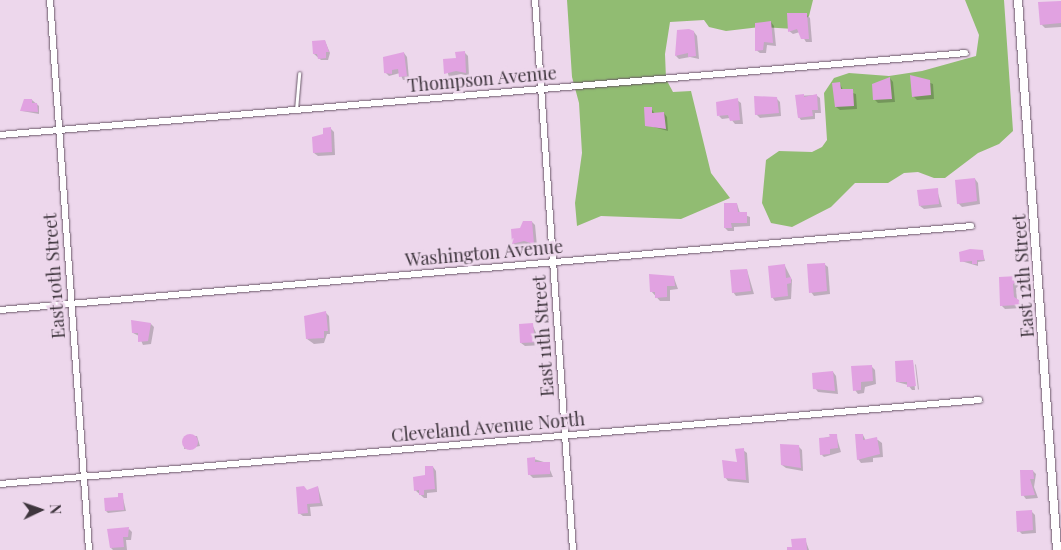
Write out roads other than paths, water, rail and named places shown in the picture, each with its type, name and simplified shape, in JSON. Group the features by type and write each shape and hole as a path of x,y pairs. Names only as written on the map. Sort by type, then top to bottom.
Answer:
{"street":[{"name":"East 10th Street","path":"50,0 88,550"},
{"name":"East 11th Street","path":"534,0 573,550"},
{"name":"East 12th Street","path":"1018,0 1057,550"},
{"name":"Thompson Avenue","path":"0,135 966,53"},
{"name":"Washington Avenue","path":"0,310 971,226"},
{"name":"Cleveland Avenue North","path":"0,484 978,400"}],"lane":[{"path":"296,110 299,73"}]}
